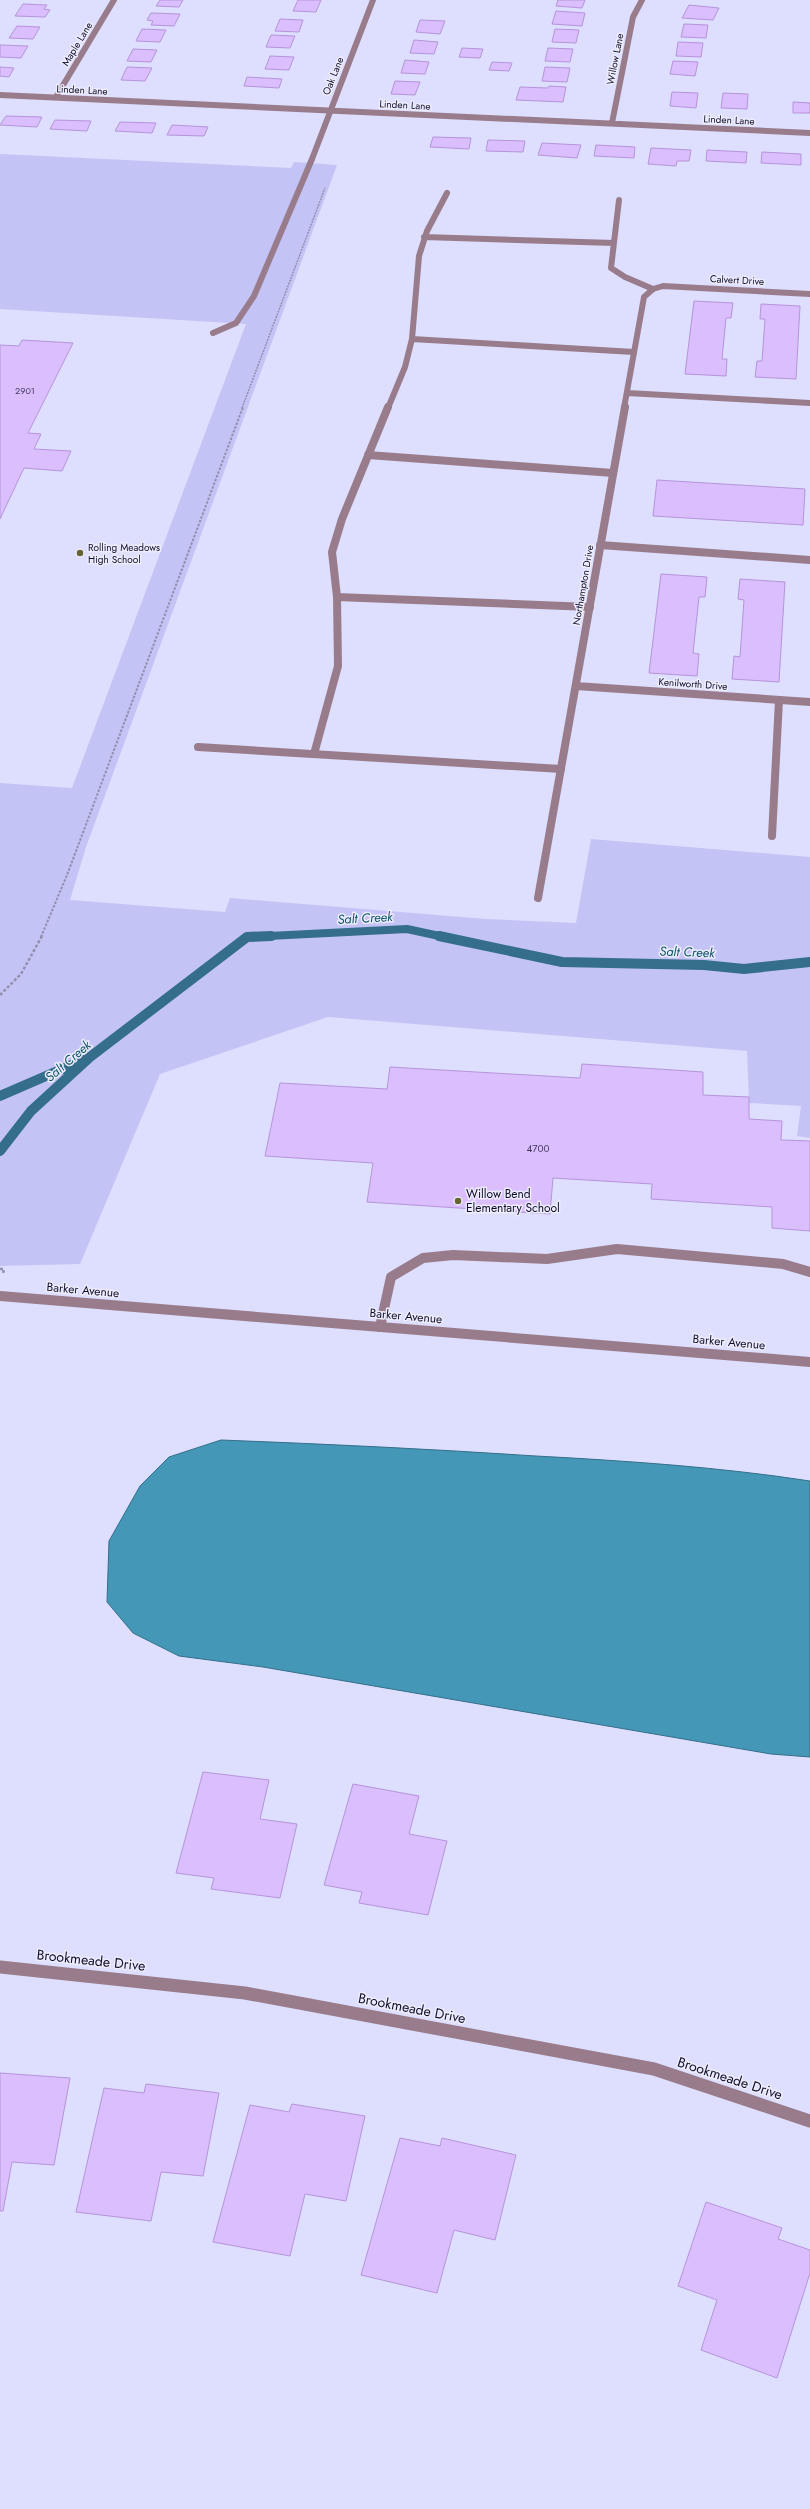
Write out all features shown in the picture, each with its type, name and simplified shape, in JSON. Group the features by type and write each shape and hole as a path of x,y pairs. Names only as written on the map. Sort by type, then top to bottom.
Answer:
{"street":[{"name":"Maple Lane","path":"56,97 114,0"},
{"name":"Oak Lane","path":"213,333 236,322 254,296 312,159 329,111 373,0"},
{"name":"Willow Lane","path":"612,123 633,17 642,0"},
{"name":"Linden Lane","path":"0,95 612,123 810,134"},
{"path":"314,754 338,666 337,597 332,552 342,519 405,367 412,339 419,256 424,237 447,193"},
{"path":"619,200 612,268 625,278 653,289"},
{"path":"424,237 614,243"},
{"name":"Calvert Drive","path":"653,289 663,286 810,294"},
{"name":"Northampton Drive","path":"538,898 644,297 653,289"},
{"path":"412,339 634,352"},
{"path":"627,393 810,403"},
{"path":"368,455 613,473"},
{"path":"600,545 810,560"},
{"path":"337,597 590,607"},
{"name":"Kenilworth Drive","path":"576,686 810,702"},
{"path":"772,836 779,700"},
{"path":"198,747 561,769"},
{"path":"380,1327 391,1277 422,1258 453,1255 547,1259 617,1249 710,1256 783,1264 810,1272"},
{"name":"Barker Avenue","path":"0,1296 810,1362"},
{"name":"Brookmeade Drive","path":"0,1967 245,1993 654,2069 810,2121"}],"path":[{"path":"0,995 10,989 28,964 67,875 326,187 327,176 312,159"}],"shaded area":[{"path":"0,154 291,168 294,162 337,165 86,847 70,900 225,912 230,898 486,919 576,923 591,839 810,857 810,1138 797,1136 801,1106 749,1103 747,1051 328,1017 160,1074 80,1264 0,1266 0,783 72,788 246,324 0,309"},
{"path":"221,1440 418,1449 639,1462 708,1468 810,1481 810,1757 771,1754 263,1667 179,1656 133,1633 107,1602 109,1541 140,1486 169,1457"}],"building":[{"path":"160,0 183,0 179,7 156,6"},
{"path":"298,0 321,0 316,12 293,11"},
{"path":"558,0 585,0 582,8 556,6"},
{"path":"23,4 47,5 44,9 50,10 45,17 15,16"},
{"path":"689,5 719,8 713,20 682,18"},
{"path":"556,11 585,13 582,26 552,24"},
{"path":"151,13 180,14 174,26 151,25 153,21 147,20"},
{"path":"280,19 303,20 299,32 275,31"},
{"path":"420,20 445,21 440,34 416,32"},
{"path":"684,24 708,25 706,38 681,37"},
{"path":"17,26 40,27 33,39 9,38"},
{"path":"142,29 166,30 160,42 136,41"},
{"path":"555,29 579,30 576,43 552,42"},
{"path":"271,35 295,36 290,48 266,47"},
{"path":"414,40 438,42 434,54 410,53"},
{"path":"678,42 703,43 701,57 676,56"},
{"path":"0,45 28,46 21,58 0,57"},
{"path":"462,48 483,49 480,58 459,57"},
{"path":"548,48 573,49 570,62 545,61"},
{"path":"133,49 157,50 151,62 127,61"},
{"path":"270,56 294,57 289,70 265,69"},
{"path":"405,60 429,62 425,74 401,73"},
{"path":"673,61 698,62 695,76 670,74"},
{"path":"492,62 512,63 509,71 489,70"},
{"path":"0,67 14,68 9,77 0,76"},
{"path":"127,67 152,68 145,81 121,80"},
{"path":"545,67 570,68 567,82 542,81"},
{"path":"247,77 282,79 279,88 244,86"},
{"path":"395,81 420,82 415,95 391,94"},
{"path":"549,86 566,87 563,102 516,100 520,87 548,88"},
{"path":"672,92 698,93 696,108 670,106"},
{"path":"723,93 748,94 747,109 721,108"},
{"path":"793,102 810,103 810,113 793,113"},
{"path":"6,116 42,117 37,127 0,125"},
{"path":"55,120 91,121 87,131 50,129"},
{"path":"120,122 156,123 152,133 115,131"},
{"path":"172,125 208,127 204,136 167,135"},
{"path":"433,137 471,138 469,149 430,147"},
{"path":"488,140 525,141 523,152 486,151"},
{"path":"542,143 581,145 577,158 538,155"},
{"path":"596,145 635,147 634,158 594,156"},
{"path":"651,148 691,150 689,161 677,161 676,166 648,164"},
{"path":"707,150 747,152 746,163 706,161"},
{"path":"762,152 801,154 801,165 761,163"},
{"path":"694,301 733,303 731,318 726,318 722,359 727,359 726,376 685,374"},
{"path":"761,304 800,306 796,379 755,377 757,361 762,361 765,319 760,319"},
{"path":"22,340 73,343 28,433 41,434 34,449 71,451 62,471 24,468 0,519 0,345 19,346"},
{"path":"657,480 805,489 803,525 653,516"},
{"path":"661,574 707,577 705,597 699,597 693,653 699,654 697,676 649,673"},
{"path":"740,579 785,582 779,682 732,679 734,656 740,657 744,600 738,599"},
{"path":"582,1064 703,1072 703,1095 749,1097 749,1119 782,1121 781,1140 810,1141 810,1231 772,1228 772,1207 651,1199 652,1184 553,1178 550,1214 367,1202 373,1163 265,1156 280,1083 387,1089 390,1067 580,1078"},
{"path":"203,1772 269,1780 260,1819 297,1824 280,1898 211,1889 214,1878 176,1873"},
{"path":"353,1784 419,1796 409,1834 447,1841 428,1915 359,1903 362,1892 324,1885"},
{"path":"0,2073 70,2078 54,2165 12,2162 3,2211 0,2211"},
{"path":"146,2084 219,2093 203,2176 161,2172 151,2221 76,2212 104,2088 144,2093"},
{"path":"292,2104 365,2116 346,2201 305,2194 290,2256 213,2242 250,2105 289,2112"},
{"path":"400,2138 440,2146 442,2138 516,2155 495,2240 454,2230 437,2293 361,2275"},
{"path":"706,2202 782,2228 778,2239 810,2250 810,2273 777,2378 701,2350 717,2300 678,2286"}],"waterway":[{"name":"Salt Creek","path":"268,936 407,929 444,937"},
{"name":"Salt Creek","path":"0,1151 31,1111 90,1057 247,937 268,936"},
{"name":"Salt Creek","path":"251,937 268,936"},
{"name":"Salt Creek","path":"439,936 562,962 704,965 744,969 810,962"},
{"path":"0,1096 83,1060"}],"place":[{"name":"Rolling Meadows High School","path":"80,553"},
{"name":"Willow Bend Elementary School","path":"458,1201"}]}
